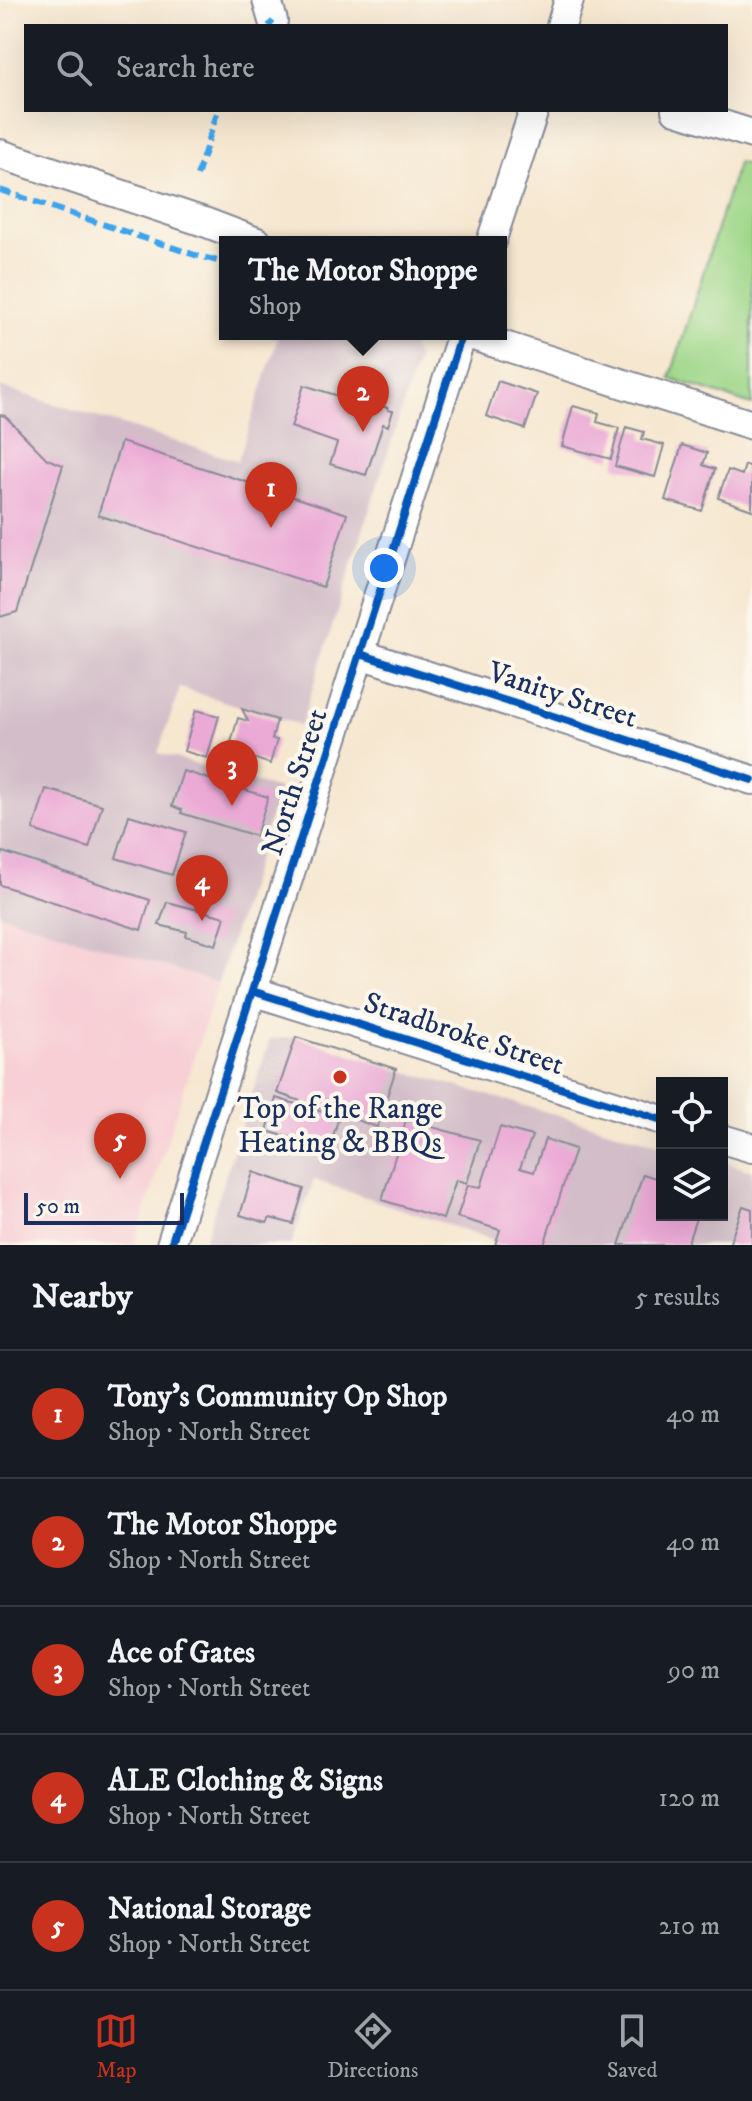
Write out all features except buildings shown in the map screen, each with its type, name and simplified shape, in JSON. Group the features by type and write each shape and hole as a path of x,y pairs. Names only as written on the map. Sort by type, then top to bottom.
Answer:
{"street":[{"path":"562,24 569,0"},
{"path":"493,236 533,112"},
{"path":"682,112 752,134"},
{"path":"0,154 241,236"},
{"name":"North Street","path":"171,1245 462,340"},
{"path":"483,340 752,425"},
{"name":"Vanity Street","path":"360,654 752,780"},
{"name":"Stradbroke Street","path":"252,991 656,1118"},
{"path":"728,1141 752,1148"}],"shaded area":[{"path":"277,340 408,341 418,357 301,725 180,688 158,753 279,789 218,983 0,914 0,387 238,461"},
{"path":"0,914 218,983 134,1245 0,1245"},
{"path":"297,1037 396,1069 656,1143 656,1221 728,1221 728,1164 752,1171 752,1245 509,1245 314,1180 291,1245 203,1245 270,1039"}],"green space":[{"path":"738,162 752,167 752,405 670,378"}],"marked path":[{"path":"197,176 217,112"},
{"path":"0,190 219,261"}],"cycle path":[{"path":"171,1245 460,340"},
{"path":"360,654 752,780"},
{"path":"252,991 656,1118"}],"place":[{"name":"The Motor Shoppe","path":"363,432"},
{"name":"Tony's Community Op Shop","path":"271,528"},
{"name":"Ace of Gates","path":"232,806"},
{"name":"ALE Clothing & Signs","path":"202,921"},
{"name":"Top of the Range Heating & BBQs","path":"340,1077"},
{"name":"National Storage","path":"120,1179"}]}
